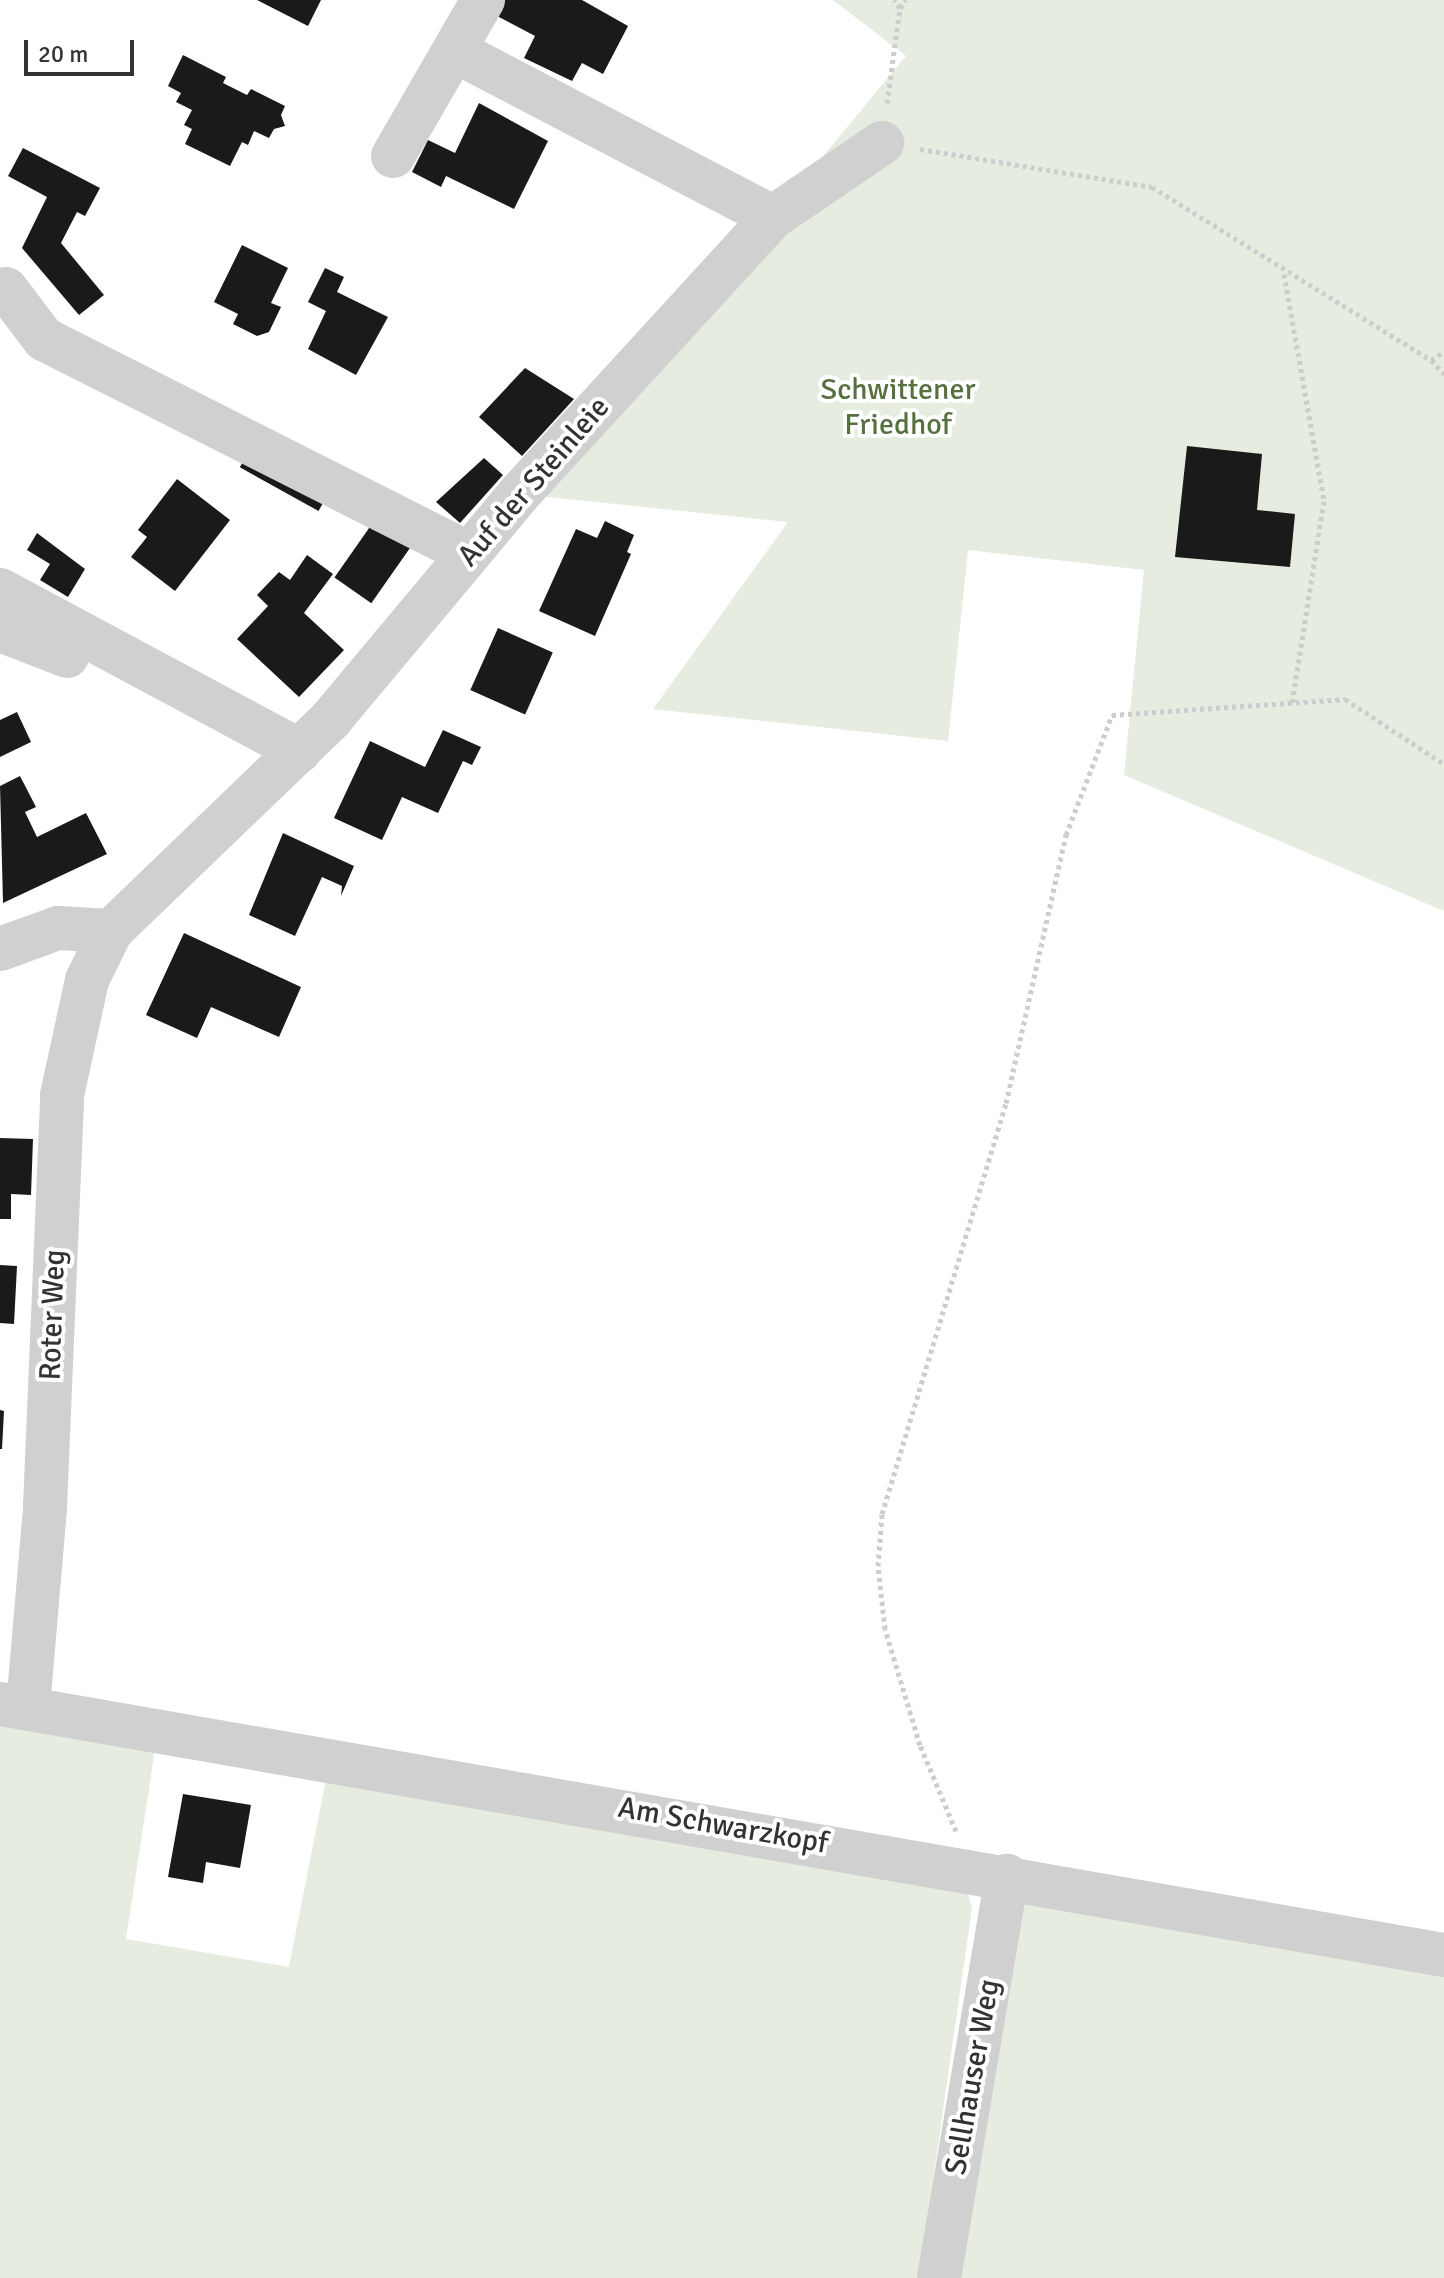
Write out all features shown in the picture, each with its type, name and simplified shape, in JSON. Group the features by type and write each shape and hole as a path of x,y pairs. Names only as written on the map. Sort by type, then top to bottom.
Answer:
{"street":[{"path":"393,156 483,0"},
{"path":"455,51 773,217"},
{"name":"Auf der Steinleie","path":"111,931 291,759 469,554 773,217 882,143"},
{"path":"6,289 44,339 469,554"},
{"path":"0,590 291,759"},
{"path":"0,630 25,636 215,727 291,759"},
{"path":"0,949 58,928 111,931"},
{"name":"Roter Weg","path":"14,1706 45,1507 62,1095 87,980 111,931"},
{"name":"Am Schwarzkopf","path":"14,1706 989,1872 1444,1955"},
{"name":"Sellhauser Weg","path":"939,2278 989,1872"}],"path":[{"path":"894,0 900,8"},
{"path":"906,0 900,8 882,143 1152,187 1284,273 1431,360 1444,374"},
{"path":"1284,273 1324,501 1291,702"},
{"path":"1431,360 1444,352"},
{"path":"989,1872 920,1745 885,1629 878,1566 882,1514 1006,1103 1066,835 1112,715 1345,699 1444,764"}],"green space":[{"name":"Schwittener Friedhof","path":"833,0 1444,0 1444,911 1124,775 1144,570 968,550 948,741 653,709 788,522 519,494 773,217 906,56"},
{"path":"0,1723 155,1749 126,1939 289,1967 326,1779 968,1894 972,1908 919,2278 0,2278"},
{"path":"1006,1856 1444,1941 1444,2278 941,2278"}],"building":[{"path":"257,0 321,0 308,26"},
{"path":"505,0 582,0 628,26 603,74 582,63 572,81 524,58 535,36 497,16"},
{"path":"183,55 226,77 223,83 247,95 251,89 285,106 281,115 285,126 274,129 269,138 254,131 248,145 242,142 230,166 185,144 192,129 184,125 192,110 176,102 181,93 168,86"},
{"path":"479,103 548,141 514,209 446,176 441,187 412,172 428,140 455,153"},
{"path":"23,148 100,188 85,216 77,212 61,243 104,295 79,315 22,248 47,197 8,176"},
{"path":"242,245 288,268 271,303 281,307 269,332 257,336 233,324 238,314 214,302"},
{"path":"325,268 344,277 337,292 388,317 356,375 308,349 326,311 308,302"},
{"path":"525,368 574,399 522,456 479,417"},
{"path":"1187,446 1262,454 1257,510 1295,514 1290,567 1175,557"},
{"path":"250,449 329,493 319,511 240,467"},
{"path":"484,458 503,475 460,523 436,502"},
{"path":"177,479 230,520 175,591 131,557 147,537 138,530"},
{"path":"374,521 411,547 371,603 334,578"},
{"path":"605,521 634,535 627,552 631,554 595,636 539,611 576,529 597,538"},
{"path":"37,533 85,569 68,597 40,580 50,564 27,550"},
{"path":"307,555 333,574 304,613 344,650 299,697 237,639 268,606 257,595 279,572 290,580"},
{"path":"498,628 553,652 525,715 470,690"},
{"path":"17,712 31,742 0,757 0,720"},
{"path":"443,730 481,747 472,765 463,761 438,813 402,797 382,840 334,818 370,741 425,767"},
{"path":"20,776 36,807 25,812 37,837 86,813 107,854 3,903 0,786"},
{"path":"283,833 354,866 341,896 342,886 322,877 295,936 249,915"},
{"path":"184,933 301,987 279,1037 211,1007 197,1038 146,1015"},
{"path":"0,1138 33,1139 31,1195 11,1194 11,1219 0,1219"},
{"path":"0,1265 17,1266 14,1324 0,1323"},
{"path":"0,1410 4,1411 2,1449 0,1449"},
{"path":"183,1794 251,1805 240,1868 206,1862 203,1883 168,1877"}]}
